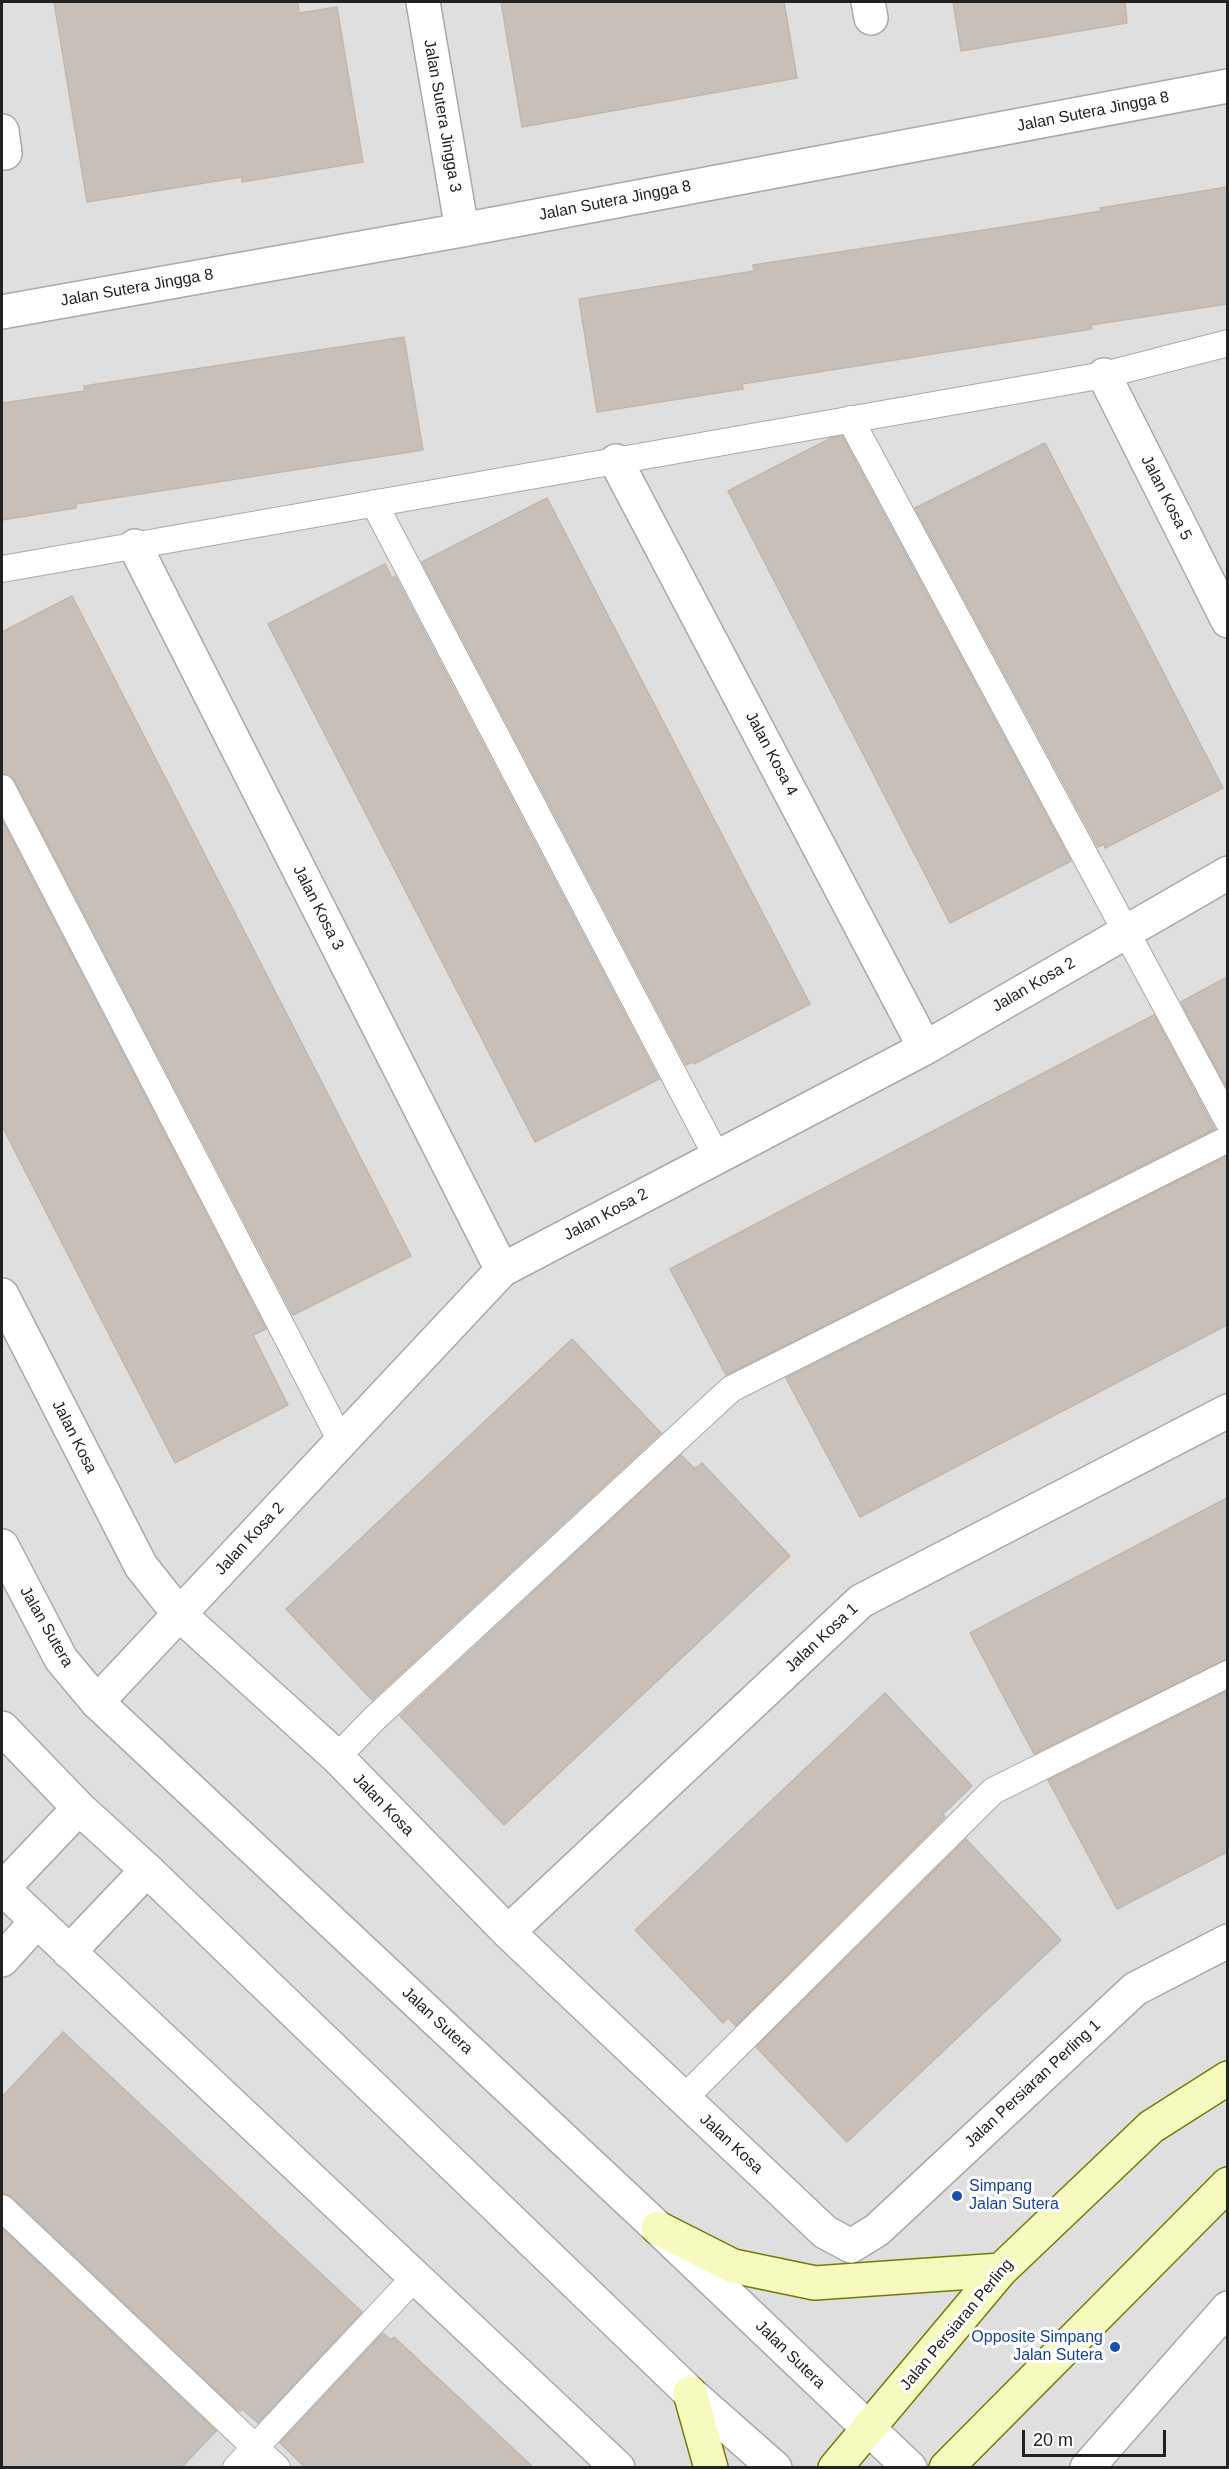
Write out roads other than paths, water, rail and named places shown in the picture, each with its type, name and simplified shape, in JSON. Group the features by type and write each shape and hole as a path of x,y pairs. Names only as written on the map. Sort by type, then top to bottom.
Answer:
{"main road":[{"name":"Jalan Persiaran Perling","path":"835,2468 1001,2270 1151,2127 1227,2079"},
{"path":"946,2468 1227,2184"},
{"path":"658,2228 733,2266 815,2283 1001,2270"},
{"path":"690,2393 711,2468"}],"street":[{"name":"Jalan Sutera Jingga 3","path":"423,2 462,230"},
{"name":"Jalan Sutera Jingga 8","path":"2,312 462,230 1227,86"},
{"name":"Jalan Kosa 5","path":"1104,375 1227,621"},
{"name":"Jalan Kosa 4","path":"616,461 926,1048"},
{"name":"Jalan Kosa 3","path":"135,546 502,1270"},
{"name":"Jalan Kosa 2","path":"97,1702 502,1270 926,1048 1227,873"},
{"name":"Jalan Kosa","path":"2,1295 141,1566 179,1614 337,1757 508,1932 825,2232 851,2246"},
{"name":"Jalan Kosa 1","path":"508,1932 861,1600 1227,1411"},
{"name":"Jalan Sutera","path":"2,1546 61,1659 97,1702 658,2228 910,2468"},
{"path":"2,1728 79,1808 147,1870 690,2393 775,2468"},
{"path":"79,1808 2,1889 618,2468"},
{"path":"69,1952 147,1870"},
{"path":"2,1960 36,1922"},
{"name":"Jalan Persiaran Perling 1","path":"851,2246 877,2230 1135,1989 1227,1941"},
{"path":"1087,2468 1227,2308"}],"lane":[{"path":"2,569 1104,375 1227,343"},
{"path":"850,419 1227,1121"},
{"path":"374,504 717,1157"},
{"path":"2,788 341,1441"},
{"path":"337,1757 375,1718 730,1389 1227,1139"},
{"path":"683,2098 993,1791 1227,1674"},
{"path":"2,2208 277,2468"},
{"path":"236,2468 415,2277"}],"place":[{"name":"Simpang Jalan Sutera","path":"957,2196"},
{"name":"Opposite Simpang Jalan Sutera","path":"1115,2347"}]}
